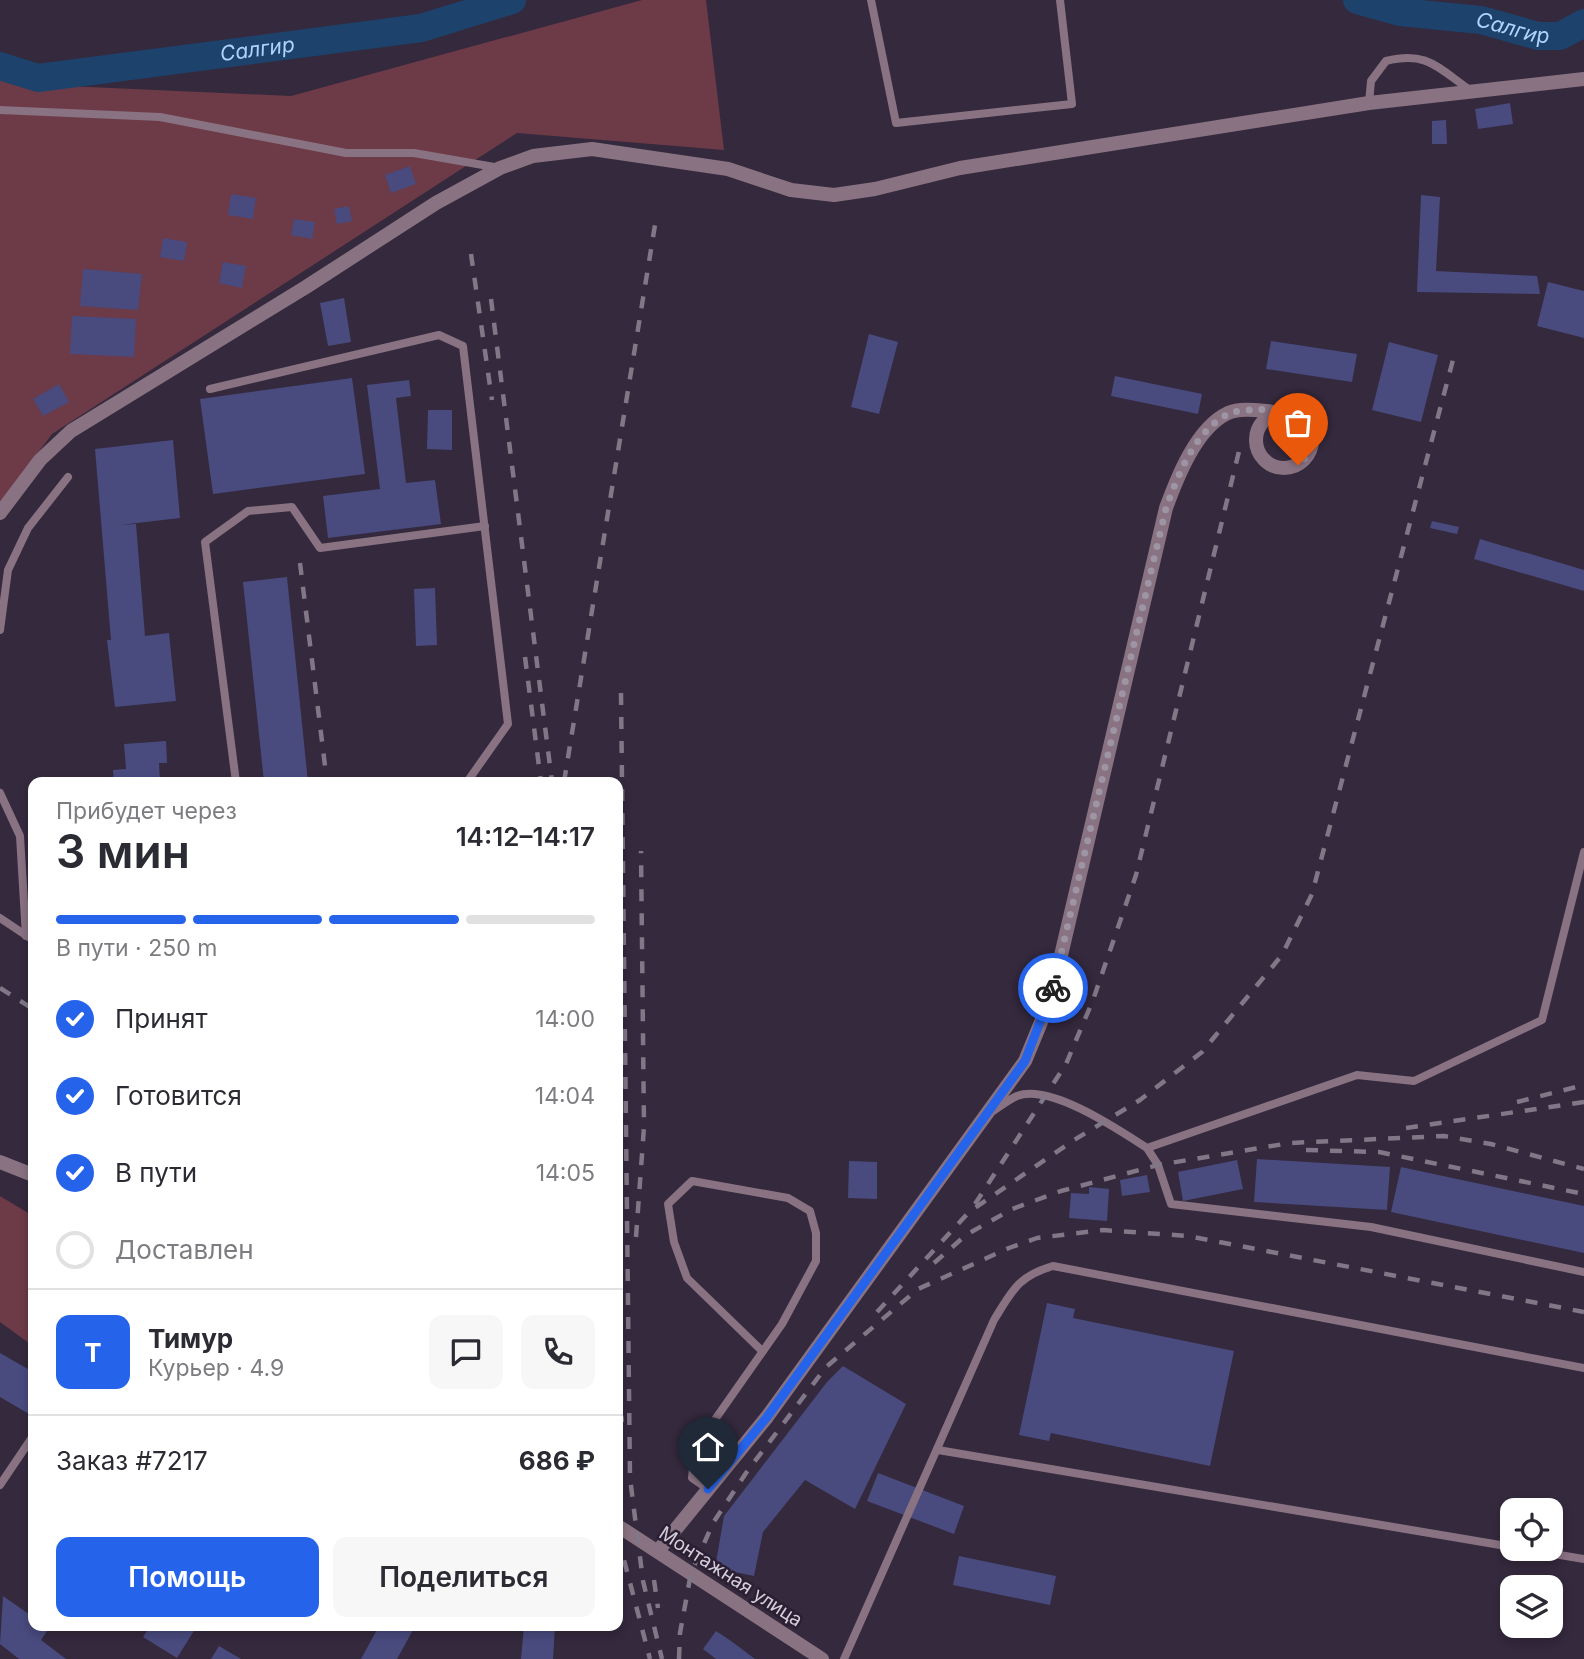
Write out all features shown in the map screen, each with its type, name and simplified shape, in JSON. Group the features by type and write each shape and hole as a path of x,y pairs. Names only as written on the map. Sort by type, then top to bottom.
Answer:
{"street":[{"path":"0,513 40,460 71,431 306,288 436,203 500,168 533,156 592,149 728,169 791,190 834,195 875,189 960,168 1369,103 1470,89 1584,79"},
{"path":"657,1551 767,1417 1025,1061 1051,998 1166,508 1184,462 1215,423 1228,413 1246,410 1294,413 1308,424 1312,432 1313,441 1306,459 1289,468 1270,464 1257,449 1257,430 1268,416 1277,412"},
{"path":"0,1162 28,1173"},
{"name":"Монтажная улица","path":"623,1529 822,1659"}],"lane":[{"path":"871,0 896,123 1072,104 1060,0"},
{"path":"1369,103 1371,81 1386,61 1412,55 1434,65 1470,89"},
{"path":"0,110 160,117 345,153 414,153 500,168"},
{"path":"210,389 439,335 463,346 508,724 471,777"},
{"path":"0,630 8,570 28,528 68,477"},
{"path":"235,777 205,542 248,511 292,507 320,548 485,526"},
{"path":"0,793 20,835 28,917"},
{"path":"1147,1148 1357,1075 1414,1081 1542,1020 1584,852"},
{"path":"0,918 28,937"},
{"path":"985,1116 1018,1095 1046,1095 1105,1122 1147,1148 1158,1165 1171,1204 1371,1227 1584,1272"},
{"path":"708,1489 692,1478 695,1448 782,1324 816,1261 816,1233 810,1211 788,1198 692,1181 668,1204 674,1242 687,1278 762,1351"},
{"path":"844,1659 994,1320 1014,1287 1031,1272 1053,1266 1584,1368"},
{"path":"0,1485 28,1443"},
{"path":"938,1450 1500,1545"},
{"path":"1563,1556 1584,1559"}],"shaded area":[{"path":"642,0 706,0 724,150 517,133 52,434 0,504 0,77 22,84 291,96"},
{"path":"0,1196 28,1213 28,1342 0,1322"}],"building":[{"path":"1510,103 1513,124 1478,129 1475,109"},
{"path":"1446,120 1447,144 1432,144 1432,121"},
{"path":"410,166 416,184 391,193 385,175"},
{"path":"231,194 256,198 253,219 228,215"},
{"path":"1421,195 1440,197 1436,271 1537,276 1540,294 1417,292"},
{"path":"349,206 352,221 337,224 334,209"},
{"path":"294,219 315,222 312,239 291,235"},
{"path":"163,238 187,242 184,261 160,257"},
{"path":"223,262 246,266 242,288 219,283"},
{"path":"83,269 142,274 138,310 80,306"},
{"path":"1548,282 1584,291 1584,338 1537,326"},
{"path":"344,298 351,342 328,346 320,303"},
{"path":"72,316 136,319 134,357 70,354"},
{"path":"869,334 898,342 879,414 851,407"},
{"path":"1271,341 1357,354 1352,382 1266,369"},
{"path":"1389,342 1438,355 1421,422 1372,410"},
{"path":"1115,376 1202,394 1198,414 1111,396"},
{"path":"352,378 365,474 213,494 200,399"},
{"path":"409,380 411,396 396,398 406,483 435,480 441,524 328,538 323,496 380,489 367,385"},
{"path":"59,384 69,402 43,416 33,399"},
{"path":"428,410 452,410 452,450 427,449"},
{"path":"173,440 180,518 120,525 136,524 145,636 169,633 176,701 115,707 107,640 111,640 95,449"},
{"path":"1432,521 1459,527 1457,534 1430,528"},
{"path":"1480,539 1584,570 1584,591 1474,559"},
{"path":"287,577 307,777 263,777 243,582"},
{"path":"435,588 437,645 416,646 414,589"},
{"path":"166,741 167,763 159,763 160,777 114,777 113,770 126,769 124,744"},
{"path":"1257,1159 1390,1167 1387,1210 1254,1202"},
{"path":"1237,1160 1243,1189 1183,1201 1178,1172"},
{"path":"849,1161 877,1162 877,1199 848,1198"},
{"path":"1401,1167 1584,1206 1584,1253 1391,1212"},
{"path":"1147,1175 1150,1192 1122,1196 1120,1180"},
{"path":"1089,1187 1109,1189 1107,1221 1069,1218 1071,1193 1089,1194"},
{"path":"1047,1303 1075,1309 1073,1318 1234,1351 1210,1466 1051,1433 1049,1441 1019,1435"},
{"path":"0,1353 28,1369 28,1413 0,1397"},
{"path":"843,1366 906,1404 855,1509 805,1480 763,1532 754,1576 715,1568 724,1516 827,1382"},
{"path":"878,1473 964,1506 954,1534 867,1501"},
{"path":"959,1556 1056,1576 1050,1605 953,1585"},
{"path":"3,1596 28,1614 28,1631 47,1631 41,1640 66,1659 19,1659 0,1644"},
{"path":"147,1631 194,1631 177,1658 143,1637"},
{"path":"376,1631 412,1631 397,1659 361,1659"},
{"path":"524,1631 555,1631 553,1659 521,1659"},
{"path":"716,1631 755,1659 716,1659 703,1649"},
{"path":"219,1646 241,1659 211,1659"}],"waterway":[{"name":"Салгир","path":"0,66 38,78 421,28 512,0"},
{"name":"Салгир","path":"1357,0 1400,12 1481,20 1538,36 1560,36 1584,23"}],"railway":[{"path":"565,777 655,225"},
{"path":"471,254 492,400"},
{"path":"491,299 551,777"},
{"path":"877,1312 969,1212 1074,1140 1140,1100 1202,1052 1282,955 1312,894 1454,356"},
{"path":"975,1204 1066,1064 1093,1000 1136,875 1241,443"},
{"path":"300,563 326,777"},
{"path":"525,657 540,777"},
{"path":"621,693 622,777"},
{"path":"636,1237 644,1127 641,851"},
{"path":"623,867 630,1478 643,1581 662,1659"},
{"path":"0,988 28,1006"},
{"path":"1517,1102 1584,1085"},
{"path":"1406,1128 1584,1102"},
{"path":"934,1263 966,1235 1012,1209 1061,1191 1158,1165 1290,1143 1444,1136 1491,1144 1584,1169"},
{"path":"1306,1150 1379,1152 1584,1194"},
{"path":"679,1659 680,1633 691,1573 713,1523 746,1473 826,1367 918,1289 1009,1248 1037,1238 1103,1230 1188,1236 1584,1312"},
{"path":"623,1556 650,1659"},
{"path":"654,1580 658,1608"}],"way so far":[{"path":"1053,988 1166,508 1184,462 1215,423 1228,413 1246,410 1286,411 1302,417 1312,432 1311,451 1298,465"}],"route":[{"path":"708,1489 767,1417 1025,1061 1053,988"}]}
